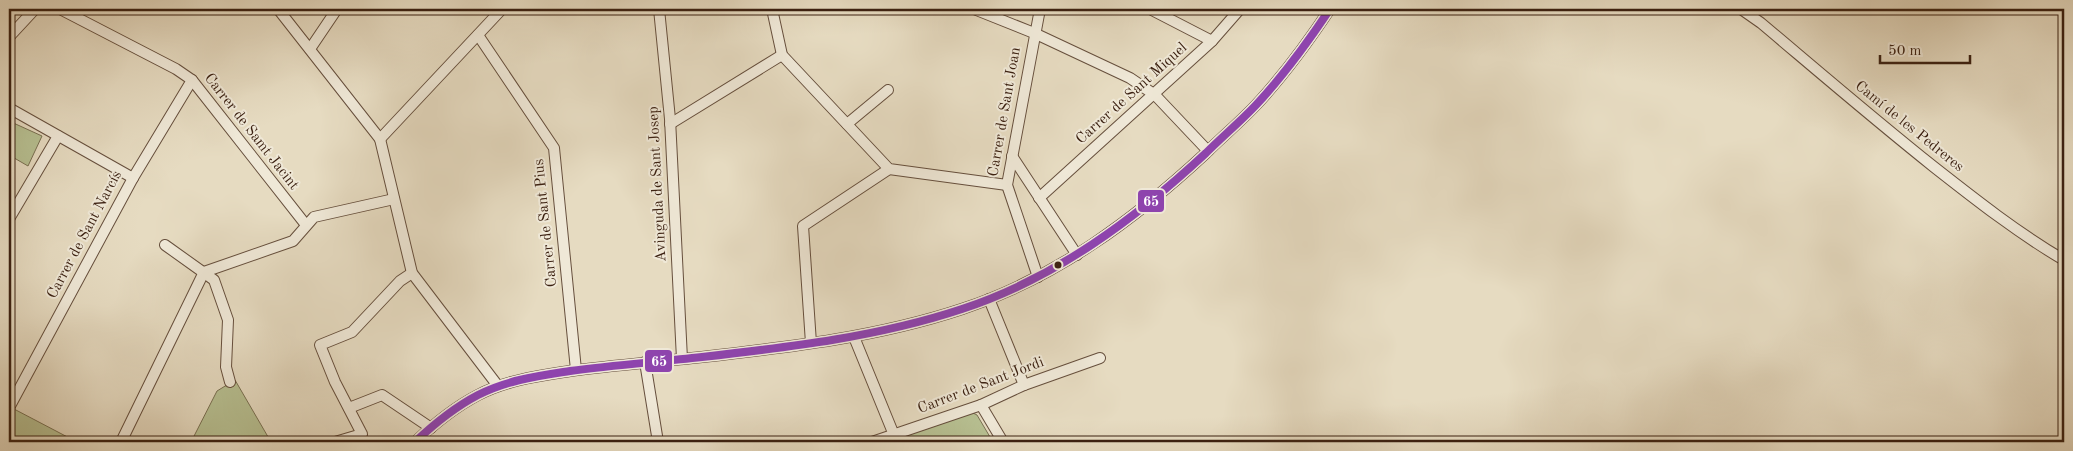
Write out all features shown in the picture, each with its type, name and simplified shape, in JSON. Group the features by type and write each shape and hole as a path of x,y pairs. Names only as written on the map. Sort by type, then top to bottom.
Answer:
{"street":[{"path":"9,37 35,9"},
{"name":"Carrer de Samt Jacint","path":"60,9 176,69 192,80 306,225"},
{"path":"278,9 380,139 412,273 498,386"},
{"path":"310,49 337,9"},
{"path":"380,139 502,9"},
{"name":"Avinguda de Sant Josep","path":"659,9 670,124 682,359"},
{"path":"772,9 782,55 889,168 1007,184"},
{"path":"974,9 1034,33 1130,78 1154,95 1208,151"},
{"name":"Carrer de Sant Joan","path":"1038,277 1007,184 1040,9"},
{"path":"1150,9 1212,41"},
{"name":"Carrer de Sant Miquel","path":"1039,198 1212,41 1240,9"},
{"path":"415,442 459,406 498,386 520,379 576,370 682,359 854,337 932,318 989,299 1038,277 1077,255 1121,226 1150,203 1208,151 1256,105 1330,9"},
{"name":"Camí de les Pedreres","path":"1741,9 1761,23 1874,119 1971,196 2036,243 2064,260"},
{"name":"Carrer de Sant Pius","path":"478,35 554,148 576,370"},
{"path":"670,124 782,55"},
{"name":"Carrer de Sant Narcís","path":"9,408 133,178 192,80"},
{"path":"847,124 888,90"},
{"path":"9,108 133,178"},
{"path":"9,219 58,136"},
{"path":"1012,156 1077,255"},
{"path":"811,343 803,226 889,168"},
{"path":"121,442 204,272 293,241 314,216 394,199"},
{"path":"165,244 214,280 228,320 226,367 230,382"},
{"path":"336,442 362,434 335,382 320,345 352,332 400,281 412,273"},
{"path":"989,299 1024,385"},
{"path":"854,337 894,435"},
{"name":"Carrer de Sant Jordi","path":"872,442 981,405 1024,385 1100,358"},
{"path":"646,362 658,442"},
{"path":"349,408 382,395 431,428"},
{"path":"981,405 1003,442"}],"green space":[{"path":"9,121 42,136 28,166 9,155"},
{"path":"235,380 271,442 191,442 217,391"},
{"path":"14,409 77,442 9,441 9,419"},
{"path":"971,412 977,415 993,442 888,442"}],"transit line":[{"name":"65","path":"415,442 437,422 461,405 478,395 511,382 570,371 768,349 866,334 930,319 962,309 1030,281 1093,244 1122,223 1151,201 1206,153 1266,94 1295,58 1330,9"}]}
